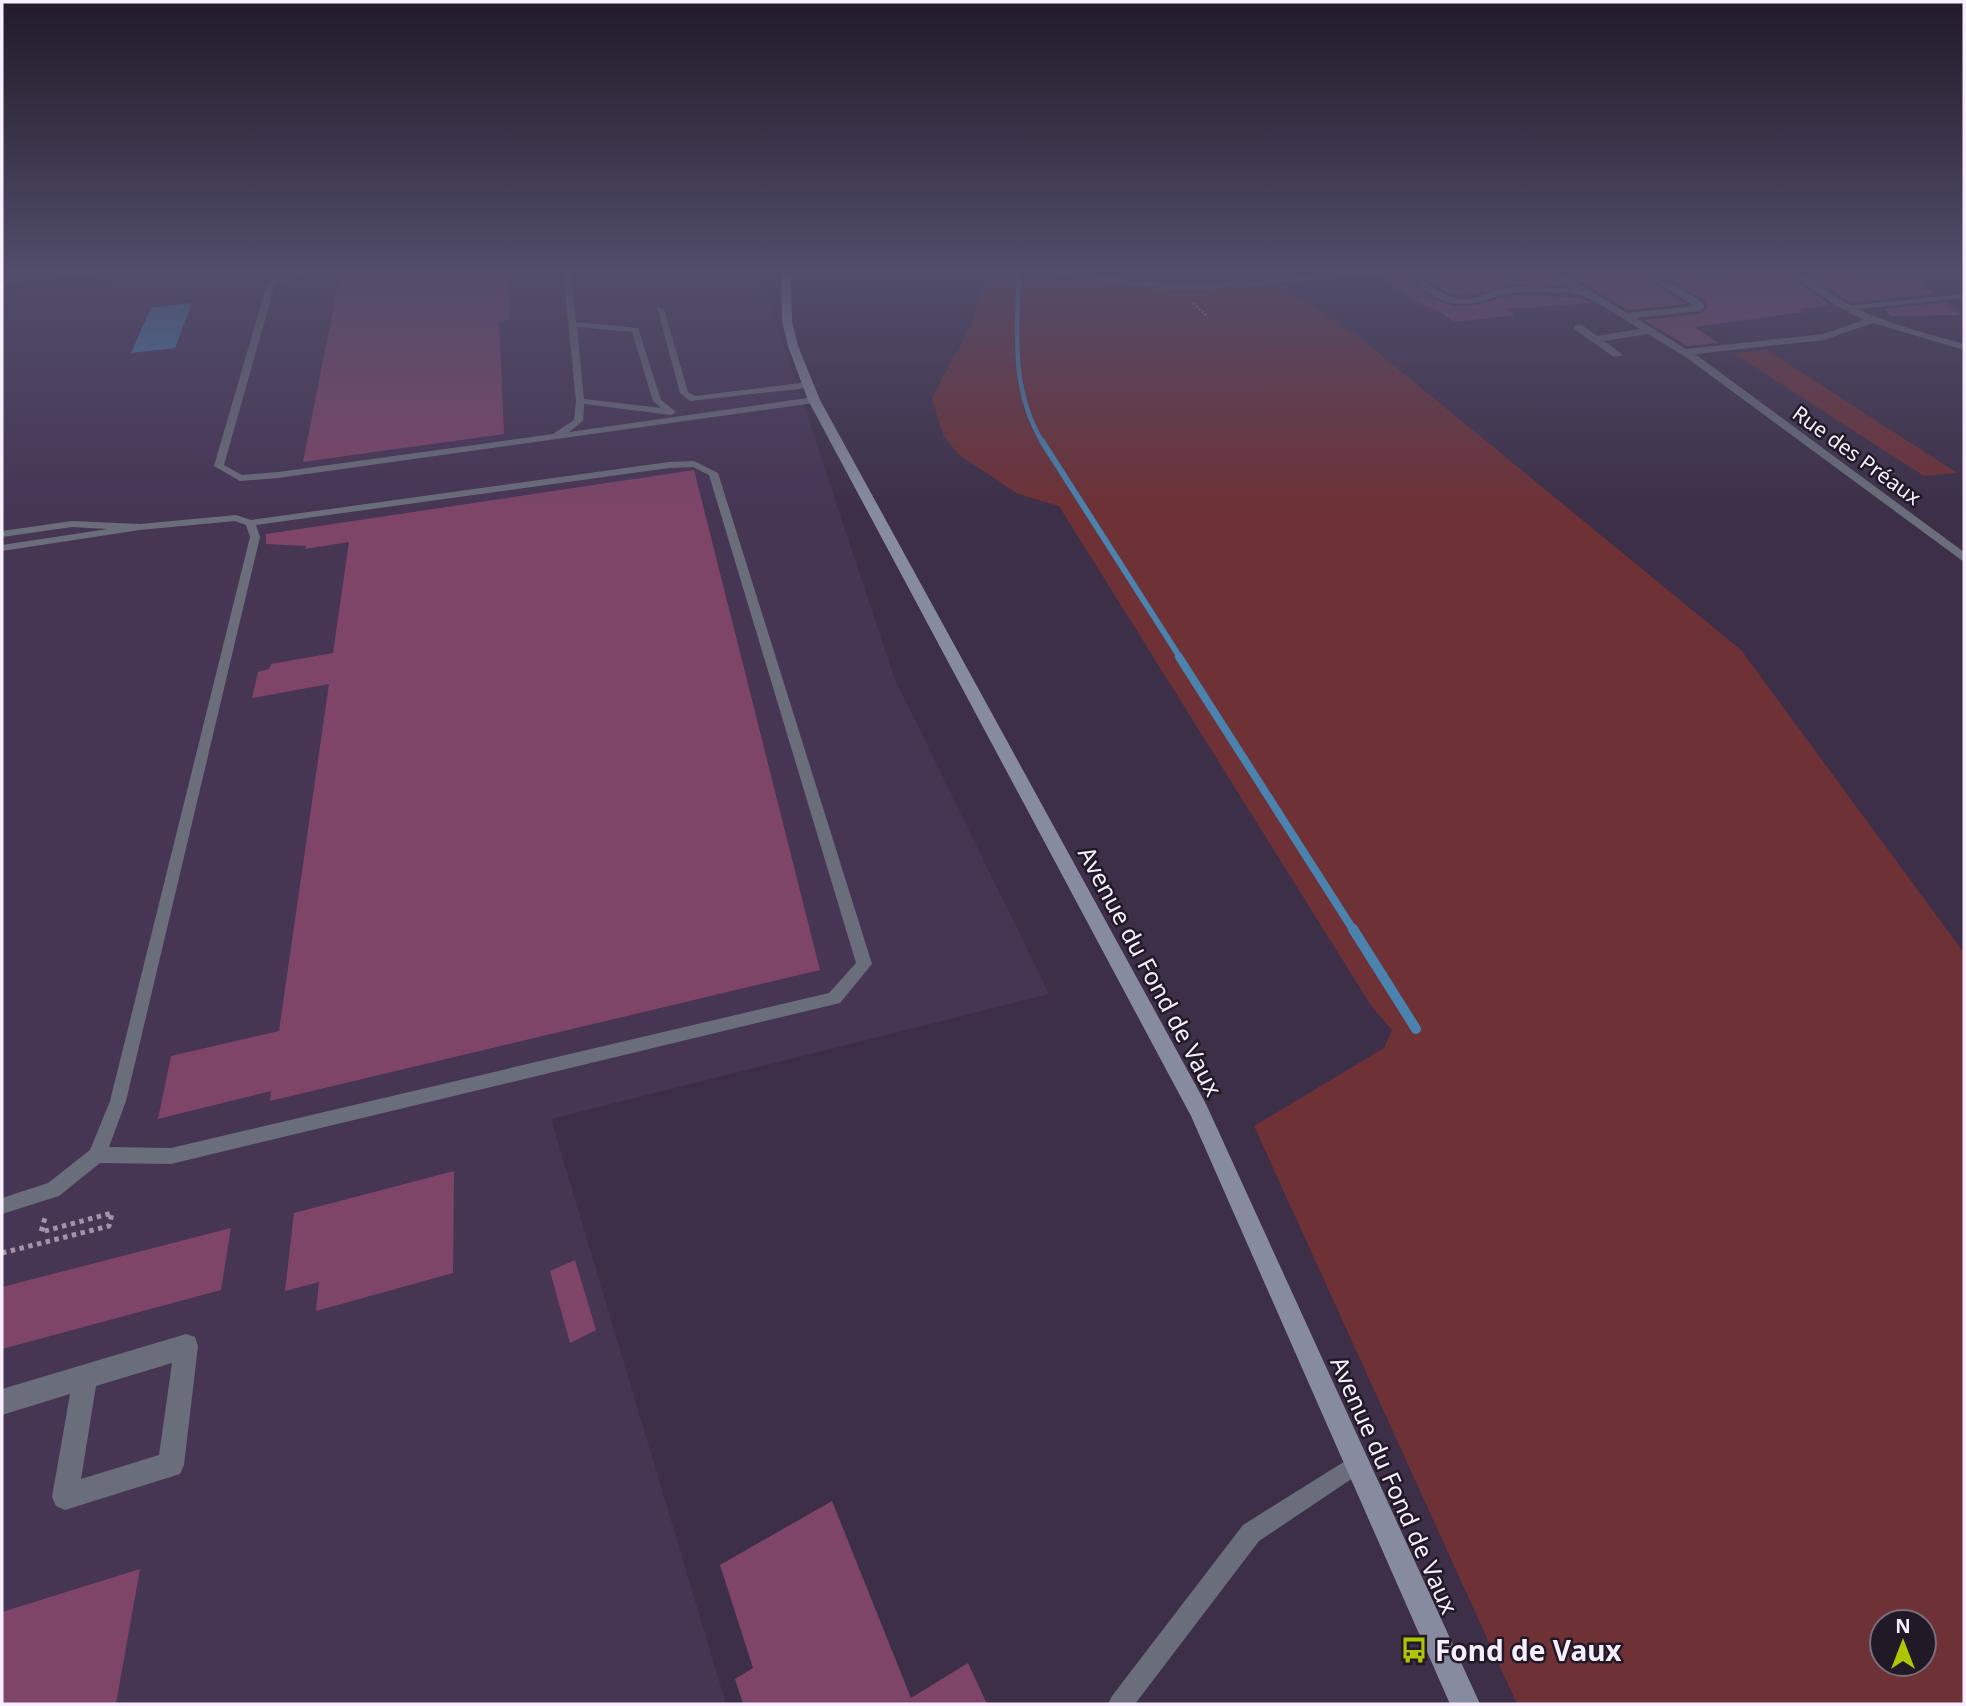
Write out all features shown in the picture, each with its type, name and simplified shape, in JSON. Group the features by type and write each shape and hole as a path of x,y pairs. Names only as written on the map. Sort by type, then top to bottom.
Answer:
{"street":[{"name":"Avenue du Fond de Vaux","path":"795,351 811,392 1199,1111 1465,1704"},
{"path":"1612,351 1618,355"},
{"path":"1684,352 1697,351"},
{"name":"Rue des Préaux","path":"1684,352 1964,558"},
{"path":"2,1402 187,1346 172,1465 65,1497 85,1378"}],"lane":[{"path":"252,351 219,466 240,478 278,475 706,415 811,392"},
{"path":"555,437 578,421 580,401 575,351"},
{"path":"641,351 657,401 671,412"},
{"path":"672,351 684,393 694,399 811,392"},
{"path":"580,401 706,415"},
{"path":"2,548 209,518 236,518 250,523 669,465 694,464 713,473 864,964 834,998 171,1156 97,1155"},
{"path":"2,1206 53,1190 97,1155 118,1101 255,537 250,523"},
{"path":"2,534 72,524 140,527"},
{"path":"1119,1704 1251,1533 1358,1463"}],"path":[{"path":"2,1253 109,1226 112,1213 41,1232 53,1190"}],"shaded area":[{"path":"2,351 786,351 895,679 1049,994 551,1119 726,1704 2,1704"},
{"path":"957,351 1376,351 1741,650 1964,953 1964,1704 1517,1704 1254,1126 1384,1048 1392,1030 1372,1007 1059,506 1018,494 958,454 943,435 932,398"},
{"path":"1768,351 1957,473 1924,476 1733,353"}],"building":[{"path":"325,351 500,351 504,434 303,462"},
{"path":"694,470 820,970 270,1101 271,1091 158,1119 171,1056 279,1031 329,684 252,698 258,672 269,669 271,664 333,653 349,542 305,549 306,546 266,544 266,534"},
{"path":"454,1171 453,1273 316,1311 319,1282 285,1291 294,1213"},
{"path":"231,1228 221,1290 2,1349 2,1287"},
{"path":"575,1260 596,1330 570,1343 550,1271"},
{"path":"832,1501 911,1698 968,1663 987,1704 743,1704 735,1679 753,1668 720,1565"},
{"path":"140,1569 116,1704 2,1704 2,1612"}],"waterway":[{"path":"1018,351 1025,402 1043,443"},
{"path":"1042,441 1181,659"},
{"path":"1179,657 1354,931"},
{"path":"1353,929 1416,1029"}],"place":[{"name":"Fond de Vaux","path":"1414,1650"}]}
